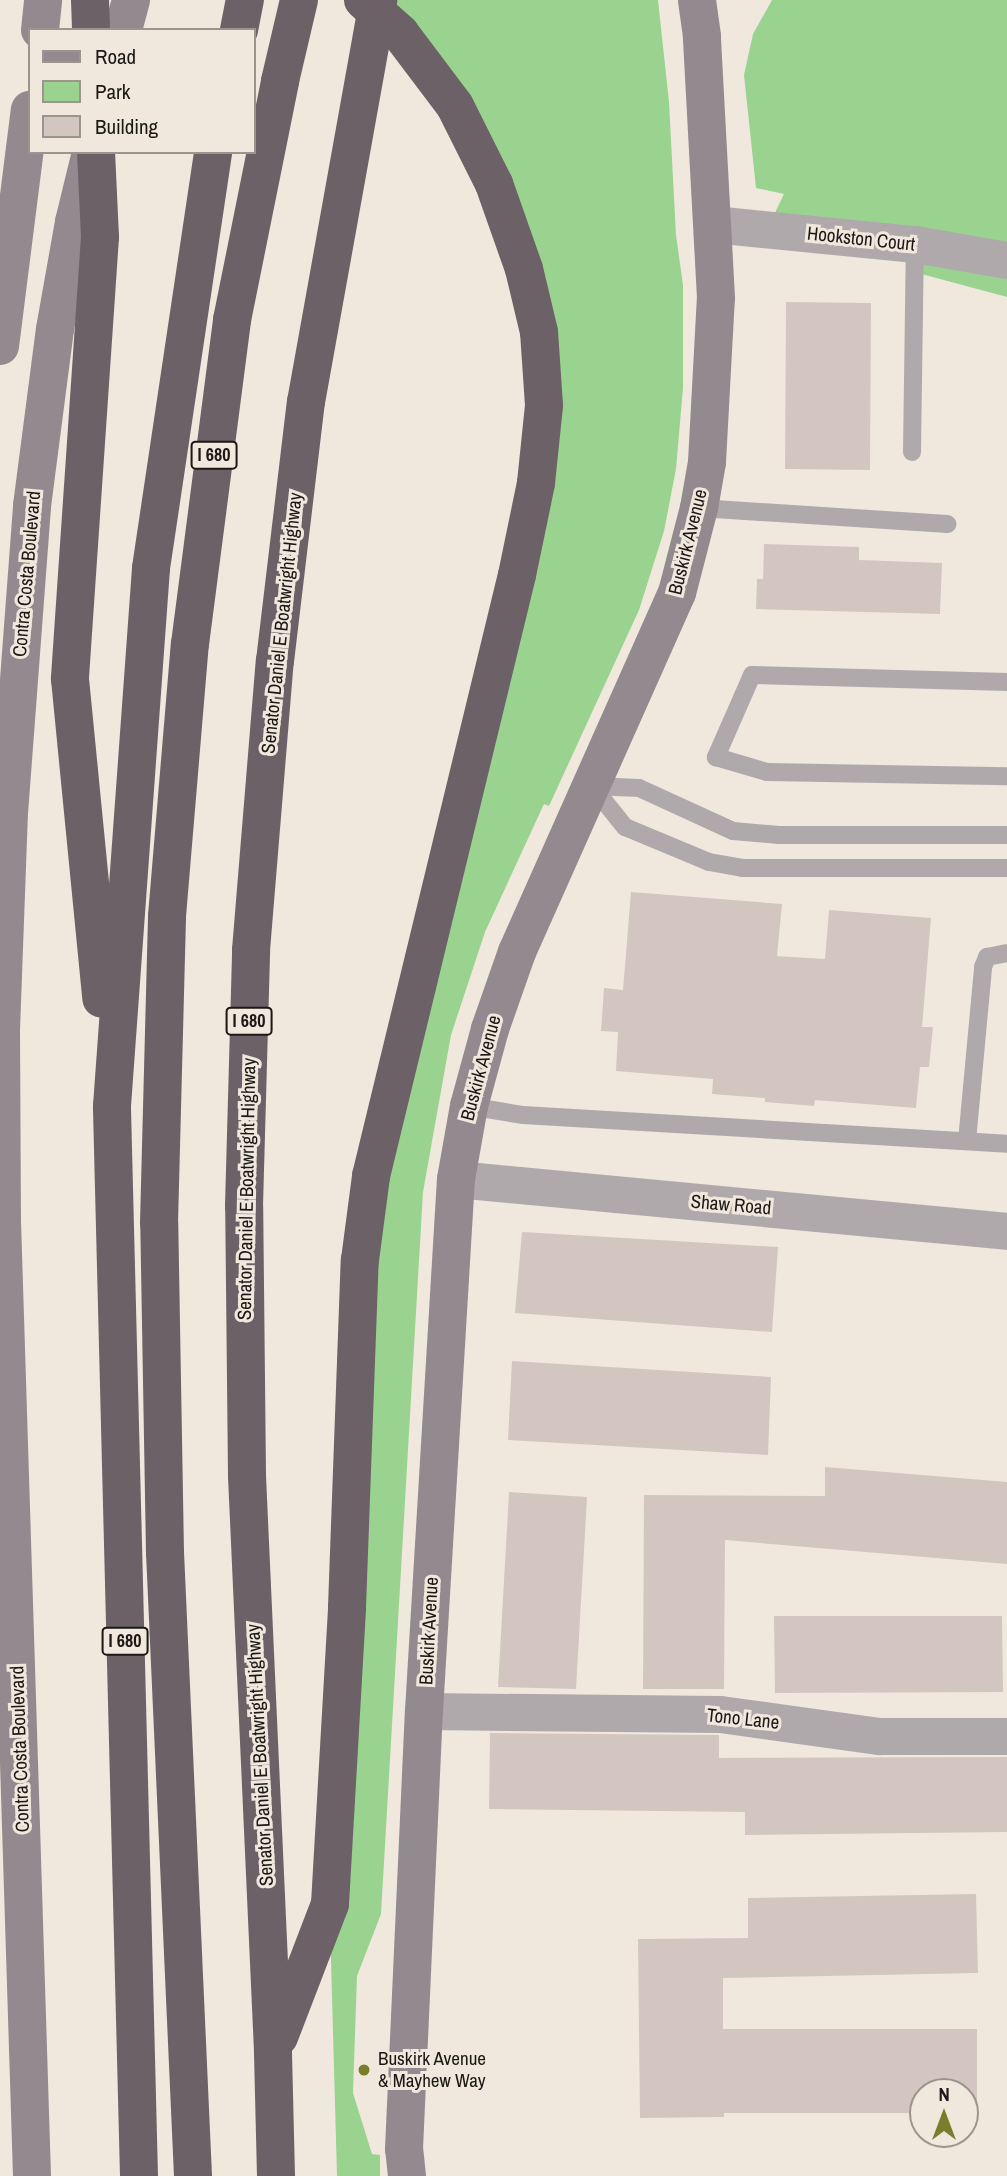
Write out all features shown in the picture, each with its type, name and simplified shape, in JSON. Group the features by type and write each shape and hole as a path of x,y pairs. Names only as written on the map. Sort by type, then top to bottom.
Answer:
{"highway":[{"path":"90,0 91,28"},
{"path":"239,28 246,0"},
{"name":"I 680","path":"193,2176 164,1553 159,1223 167,916 190,643 232,320 299,0"},
{"path":"273,2051 330,1904 347,1607 360,1260 371,1176 517,575 536,484 544,405 539,332 524,269 494,184 455,106 400,33 363,0"},
{"name":"Senator Daniel E Boatwright Highway","path":"276,2176 273,2051 247,1476 244,1206 251,950 275,661 306,402 378,0"},
{"path":"94,154 100,237 71,679 112,1106"},
{"name":"I 680","path":"139,2176 112,1106 151,568 213,154"}],"main road":[{"path":"40,28 43,0"},
{"path":"124,28 131,0"},
{"name":"Buskirk Avenue","path":"407,2176 404,2149 424,1711 456,1179 469,1107 490,1029 517,952 677,593 699,508 707,461 715,365 713,224 697,0"},
{"path":"0,346 8,218 28,120"},
{"name":"Contra Costa Boulevard","path":"32,2176 6,1469 1,1030 9,813 18,670 34,492 55,330 74,222 93,154"}],"street":[{"name":"Hookston Court","path":"713,224 915,244 1007,260"},
{"name":"Shaw Road","path":"456,1179 1007,1231"},
{"name":"Tono Lane","path":"424,1711 720,1714 879,1736 1007,1736"}],"lane":[{"path":"912,452 915,244"},
{"path":"699,508 947,524"},
{"path":"1007,682 752,675 716,757 767,772 1007,776"},
{"path":"592,786 639,788 733,831 779,835 1007,835"},
{"path":"592,786 625,827 709,862 731,866 1007,868"},
{"path":"967,1141 983,967 987,957 1007,953"},
{"path":"469,1107 523,1115 1007,1144"}],"green space":[{"path":"378,0 658,0 669,102 676,235 683,285 683,388 676,469 664,531 639,610 549,806 544,804 485,932 451,1035 423,1192 381,1914 357,1976 353,2093 372,2154 380,2155 380,2176 337,2176 330,1925 360,1260 536,483 524,269"},
{"path":"772,0 1007,0 1007,297 914,272 915,244 767,229 784,194 756,188 744,75 753,34"}],"building":[{"path":"786,302 871,303 870,470 785,469"},
{"path":"764,544 859,547 859,560 942,563 940,614 756,609 757,579 763,579"},
{"path":"631,892 782,904 777,956 825,959 829,910 931,918 922,1027 933,1027 929,1067 920,1067 916,1108 815,1100 814,1106 765,1102 765,1098 712,1094 713,1079 616,1071 618,1032 601,1031 604,988 623,990"},
{"path":"522,1232 778,1247 772,1332 515,1313"},
{"path":"512,1361 771,1377 768,1455 508,1440"},
{"path":"825,1467 1007,1482 1007,1564 725,1540 724,1689 643,1689 644,1495 825,1496"},
{"path":"509,1492 587,1497 576,1689 498,1687"},
{"path":"774,1616 1002,1616 1003,1692 775,1693"},
{"path":"490,1733 719,1735 719,1758 1007,1757 1007,1832 745,1835 745,1812 489,1809"},
{"path":"976,1894 978,1973 723,1978 723,2029 977,2029 977,2078 909,2078 909,2113 724,2113 724,2117 640,2118 638,1939 748,1938 748,1898"}],"place":[{"name":"Buskirk Avenue & Mayhew Way","path":"364,2070"}]}
